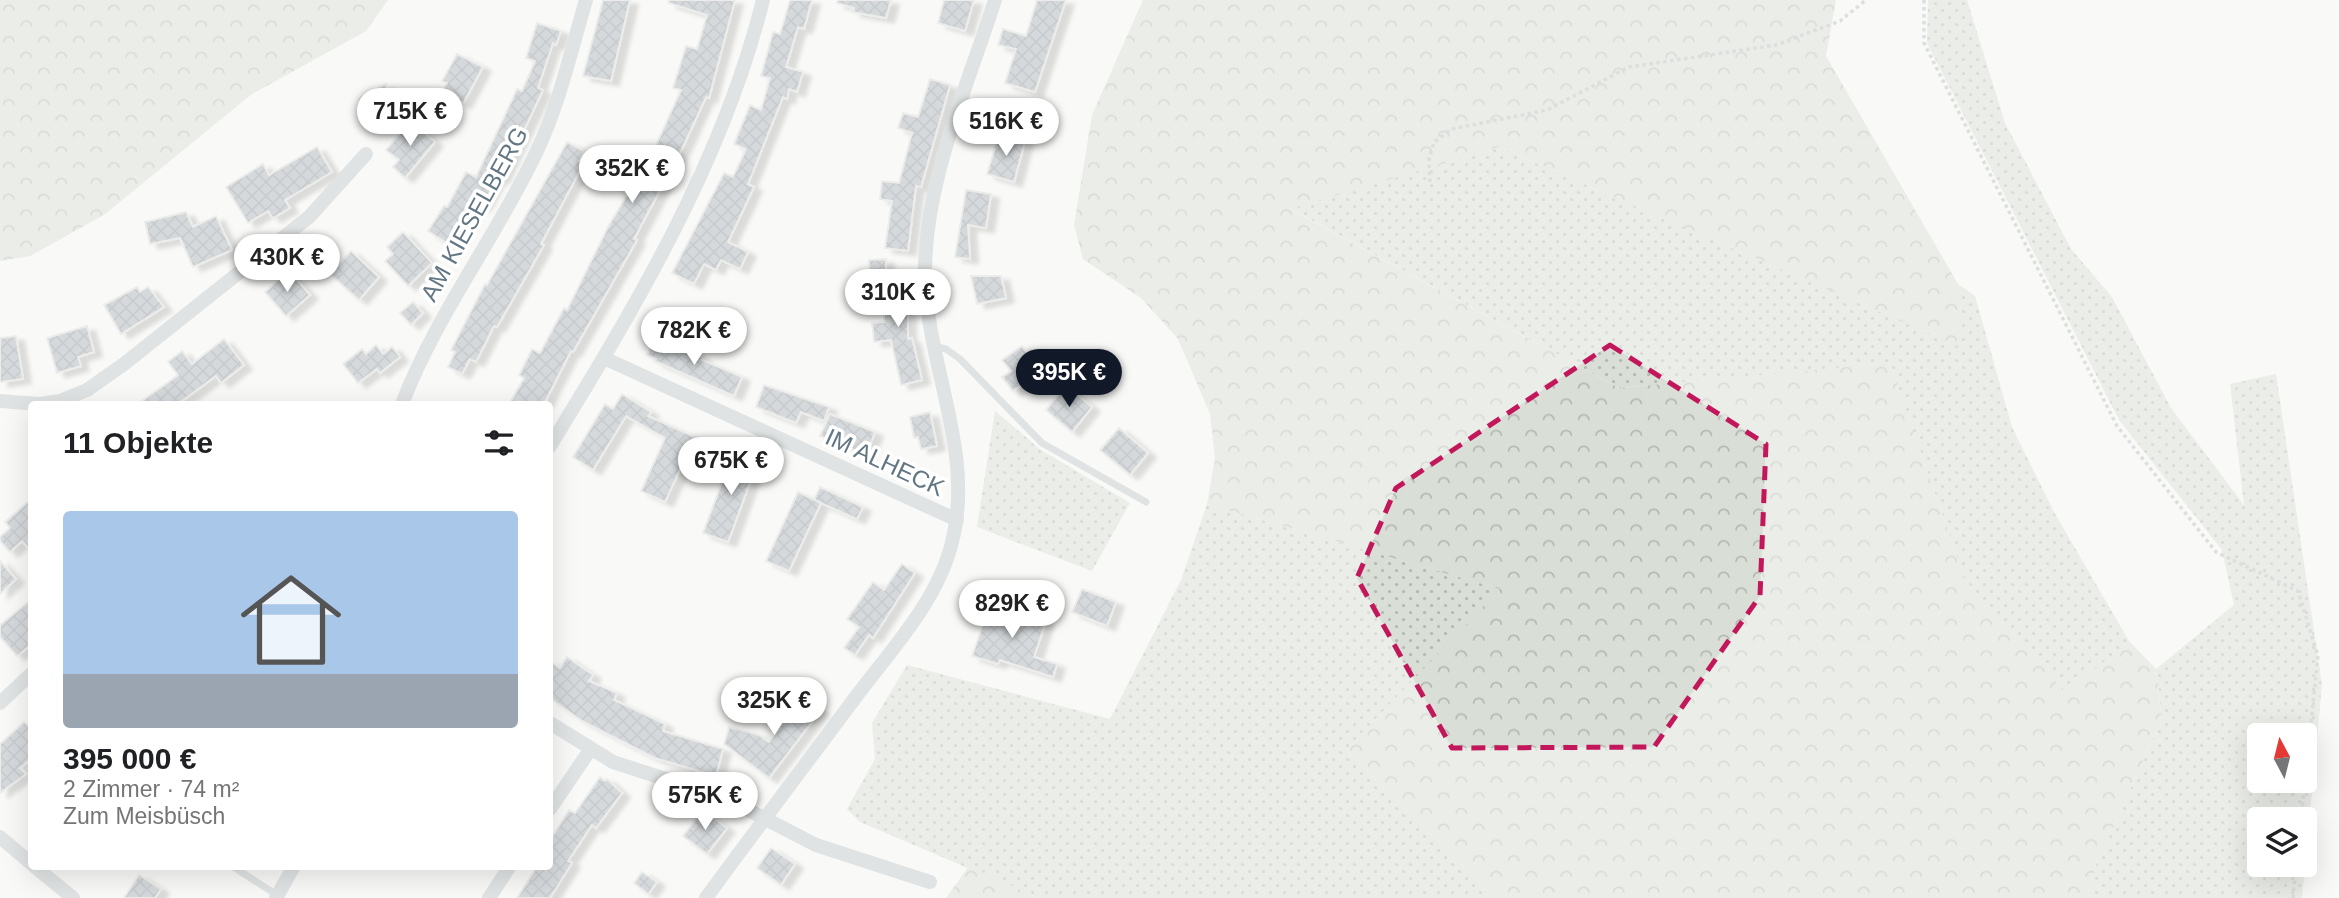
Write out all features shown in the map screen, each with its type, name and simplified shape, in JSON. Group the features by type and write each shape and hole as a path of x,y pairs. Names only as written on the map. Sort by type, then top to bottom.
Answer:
{"street":[{"name":"AM KIESELBERG","path":"403,401 426,348 537,151 555,103 586,0"},
{"path":"553,441 604,358 702,171 748,58 763,0"},
{"path":"706,898 933,589 944,567 957,520 960,486 956,450 933,346 925,275 931,208 995,0"},
{"path":"61,401 87,390 124,364 309,217 366,153"},
{"name":"IM ALHECK","path":"604,358 957,520"},
{"path":"0,401 28,403"},
{"path":"0,703 28,677"},
{"path":"553,725 613,762 727,799 766,817 788,833 816,845 930,882"},
{"path":"553,805 590,750"},
{"path":"0,837 28,861"},
{"path":"39,870 74,898"},
{"path":"276,896 292,870"},
{"path":"489,898 507,870"}],"lane":[{"path":"933,346 946,349 960,359 1042,443 1146,502"},
{"path":"238,870 276,896"}],"path":[{"path":"1430,182 1429,159 1434,142 1452,129 1519,118 1547,110 1629,67 1776,45 1840,21 1866,0"},
{"path":"1924,0 1924,43 2117,426 2216,552 2298,591 2318,656 2302,807"},
{"path":"2292,898 2294,877"}],"highlighted area":[{"path":"1610,345 1766,444 1760,596 1654,747 1452,748 1357,578 1396,488"}],"green space":[{"path":"0,0 388,0 366,31 252,94 104,215 30,256 0,261"},
{"path":"1143,0 1836,0 1826,56 1958,284 1958,346 1499,147 1290,209 1619,388 1890,363 1965,580 2066,694 2129,641 2156,669 2162,719 2096,865 2088,898 1495,898 1346,750 1500,589 1207,504 1215,458 1210,414 1178,339 1141,298 1083,259 1074,225 1092,115"},
{"path":"1928,0 1967,0 2005,123 2071,249 2112,297 2171,408 2244,505 2230,384 2276,374 2322,685 2317,738 2317,723 2247,723 2247,793 2312,793 2311,807 2247,807 2247,877 2304,877 2302,898 2088,898 2096,865 2162,719 2156,669 2234,605 2222,550 2119,420 1927,43"},
{"path":"1499,147 1957,345 1958,284 1975,296 2012,427 2054,512 2129,641 2066,695 1965,580 1890,364 1619,388 1289,208"},
{"path":"995,411 1041,450 1130,503 1092,571 977,527"},
{"path":"1207,504 1501,589 1346,750 1495,898 1038,898 860,822 847,809 875,759 872,723 907,665 1110,719 1181,580"},
{"path":"969,866 1038,898 946,898"}],"building":[{"path":"603,0 630,0 611,81 583,76"},
{"path":"669,0 735,0 709,98 706,97 634,239 637,240 573,352 571,351 546,401 511,401 524,378 519,375 532,349 540,353 564,308 567,310 609,225 652,154 681,90 673,88 686,46 697,49 707,15 669,3"},
{"path":"790,0 812,0 804,29 798,27 786,67 803,72 797,92 789,89 787,99 783,97 748,184 754,187 728,242 748,252 740,269 721,260 716,270 704,264 694,284 672,273 724,173 733,177 746,149 734,144 750,105 761,110 770,78 761,76 773,32 780,34"},
{"path":"838,0 891,0 886,18 853,12 854,8 837,3"},
{"path":"944,0 974,0 965,31 938,23"},
{"path":"1037,0 1066,0 1035,92 1005,83 1016,49 998,45 1003,29 1026,36"},
{"path":"537,23 561,31 556,45 553,43 538,88 543,90 501,179 498,178 482,207 479,205 453,247 428,231 444,206 447,207 466,172 476,177 517,89 522,91 535,61 526,58"},
{"path":"457,54 483,67 463,104 442,92 447,83 442,81"},
{"path":"930,79 950,85 921,187 916,186 908,251 885,248 892,201 880,199 882,181 899,183 912,133 898,128 903,113 918,117"},
{"path":"386,84 385,113 359,112 360,98"},
{"path":"410,121 435,142 405,178 393,167 399,160 386,150"},
{"path":"999,134 1025,141 1014,182 987,174"},
{"path":"567,142 584,151 579,161 584,163 541,244 544,245 497,327 494,326 476,362 470,359 462,374 448,367 455,352 451,350 485,284 487,285"},
{"path":"317,147 332,172 285,200 290,208 273,218 268,211 248,223 226,187 263,164 269,175"},
{"path":"966,190 991,194 986,228 968,225 970,259 955,257"},
{"path":"186,212 193,227 216,216 232,250 193,267 180,238 150,244 145,222"},
{"path":"403,232 432,263 408,286 385,261 393,254 387,247"},
{"path":"351,251 379,277 359,300 330,274"},
{"path":"886,259 886,275 870,275 869,260"},
{"path":"289,271 310,295 286,316 265,292"},
{"path":"971,276 1001,276 1006,298 977,304"},
{"path":"884,277 908,277 908,339 912,338 922,380 901,385 891,340 874,342 872,323 884,322"},
{"path":"137,287 140,292 148,287 164,307 121,334 104,305"},
{"path":"413,302 423,313 411,325 400,313"},
{"path":"87,326 94,352 78,357 81,366 57,373 47,338"},
{"path":"16,336 23,379 0,382 0,338"},
{"path":"655,338 703,357 702,360 742,377 734,396 655,361 656,359 647,355"},
{"path":"224,339 244,365 221,383 216,376 182,401 142,401 178,375 168,362 182,351 192,364"},
{"path":"376,345 383,354 392,347 400,357 380,373 377,369 358,383 343,364 362,349 366,354"},
{"path":"1022,346 1040,371 1013,391 1002,377 1011,371 1002,360"},
{"path":"764,385 829,407 824,421 801,412 796,423 756,407"},
{"path":"1066,386 1092,407 1072,432 1046,410"},
{"path":"622,394 651,412 648,416 695,437 665,502 641,491 665,438 626,416 593,470 573,457 605,404 613,409"},
{"path":"930,412 937,446 921,449 918,437 914,438 910,417"},
{"path":"830,414 875,432 866,455 820,436"},
{"path":"1119,428 1148,453 1130,475 1100,450"},
{"path":"739,451 759,458 728,542 703,533 729,464 734,465"},
{"path":"820,487 863,507 857,519 814,500"},
{"path":"798,492 821,503 789,571 766,561"},
{"path":"28,502 28,548 22,541 10,552 0,541 0,537 10,528 5,522"},
{"path":"0,561 16,579 0,594"},
{"path":"902,564 915,573 873,638 869,635 855,655 844,648 859,627 847,619 873,582 884,590"},
{"path":"1082,589 1116,602 1107,626 1072,612"},
{"path":"28,602 28,647 17,656 0,637 0,625"},
{"path":"991,602 1046,621 1034,657 1057,664 1053,677 1000,660 998,664 972,656"},
{"path":"567,657 593,675 589,681 617,693 614,700 665,724 663,731 723,749 716,776 655,758 582,721 553,700 553,663 560,668"},
{"path":"793,691 821,710 769,778 724,744 729,727 759,735 769,742 791,710 784,705"},
{"path":"24,722 28,726 28,761 20,768 26,774 0,793 0,744"},
{"path":"600,777 605,781 607,779 622,793 596,828 592,825 568,861 572,863 550,898 517,898 534,870 553,870 553,835 569,810 575,813"},
{"path":"703,810 727,828 707,854 683,836"},
{"path":"771,848 795,864 781,885 757,868"},
{"path":"642,872 657,882 648,894 634,883"},
{"path":"139,875 161,889 155,898 124,898"}]}
